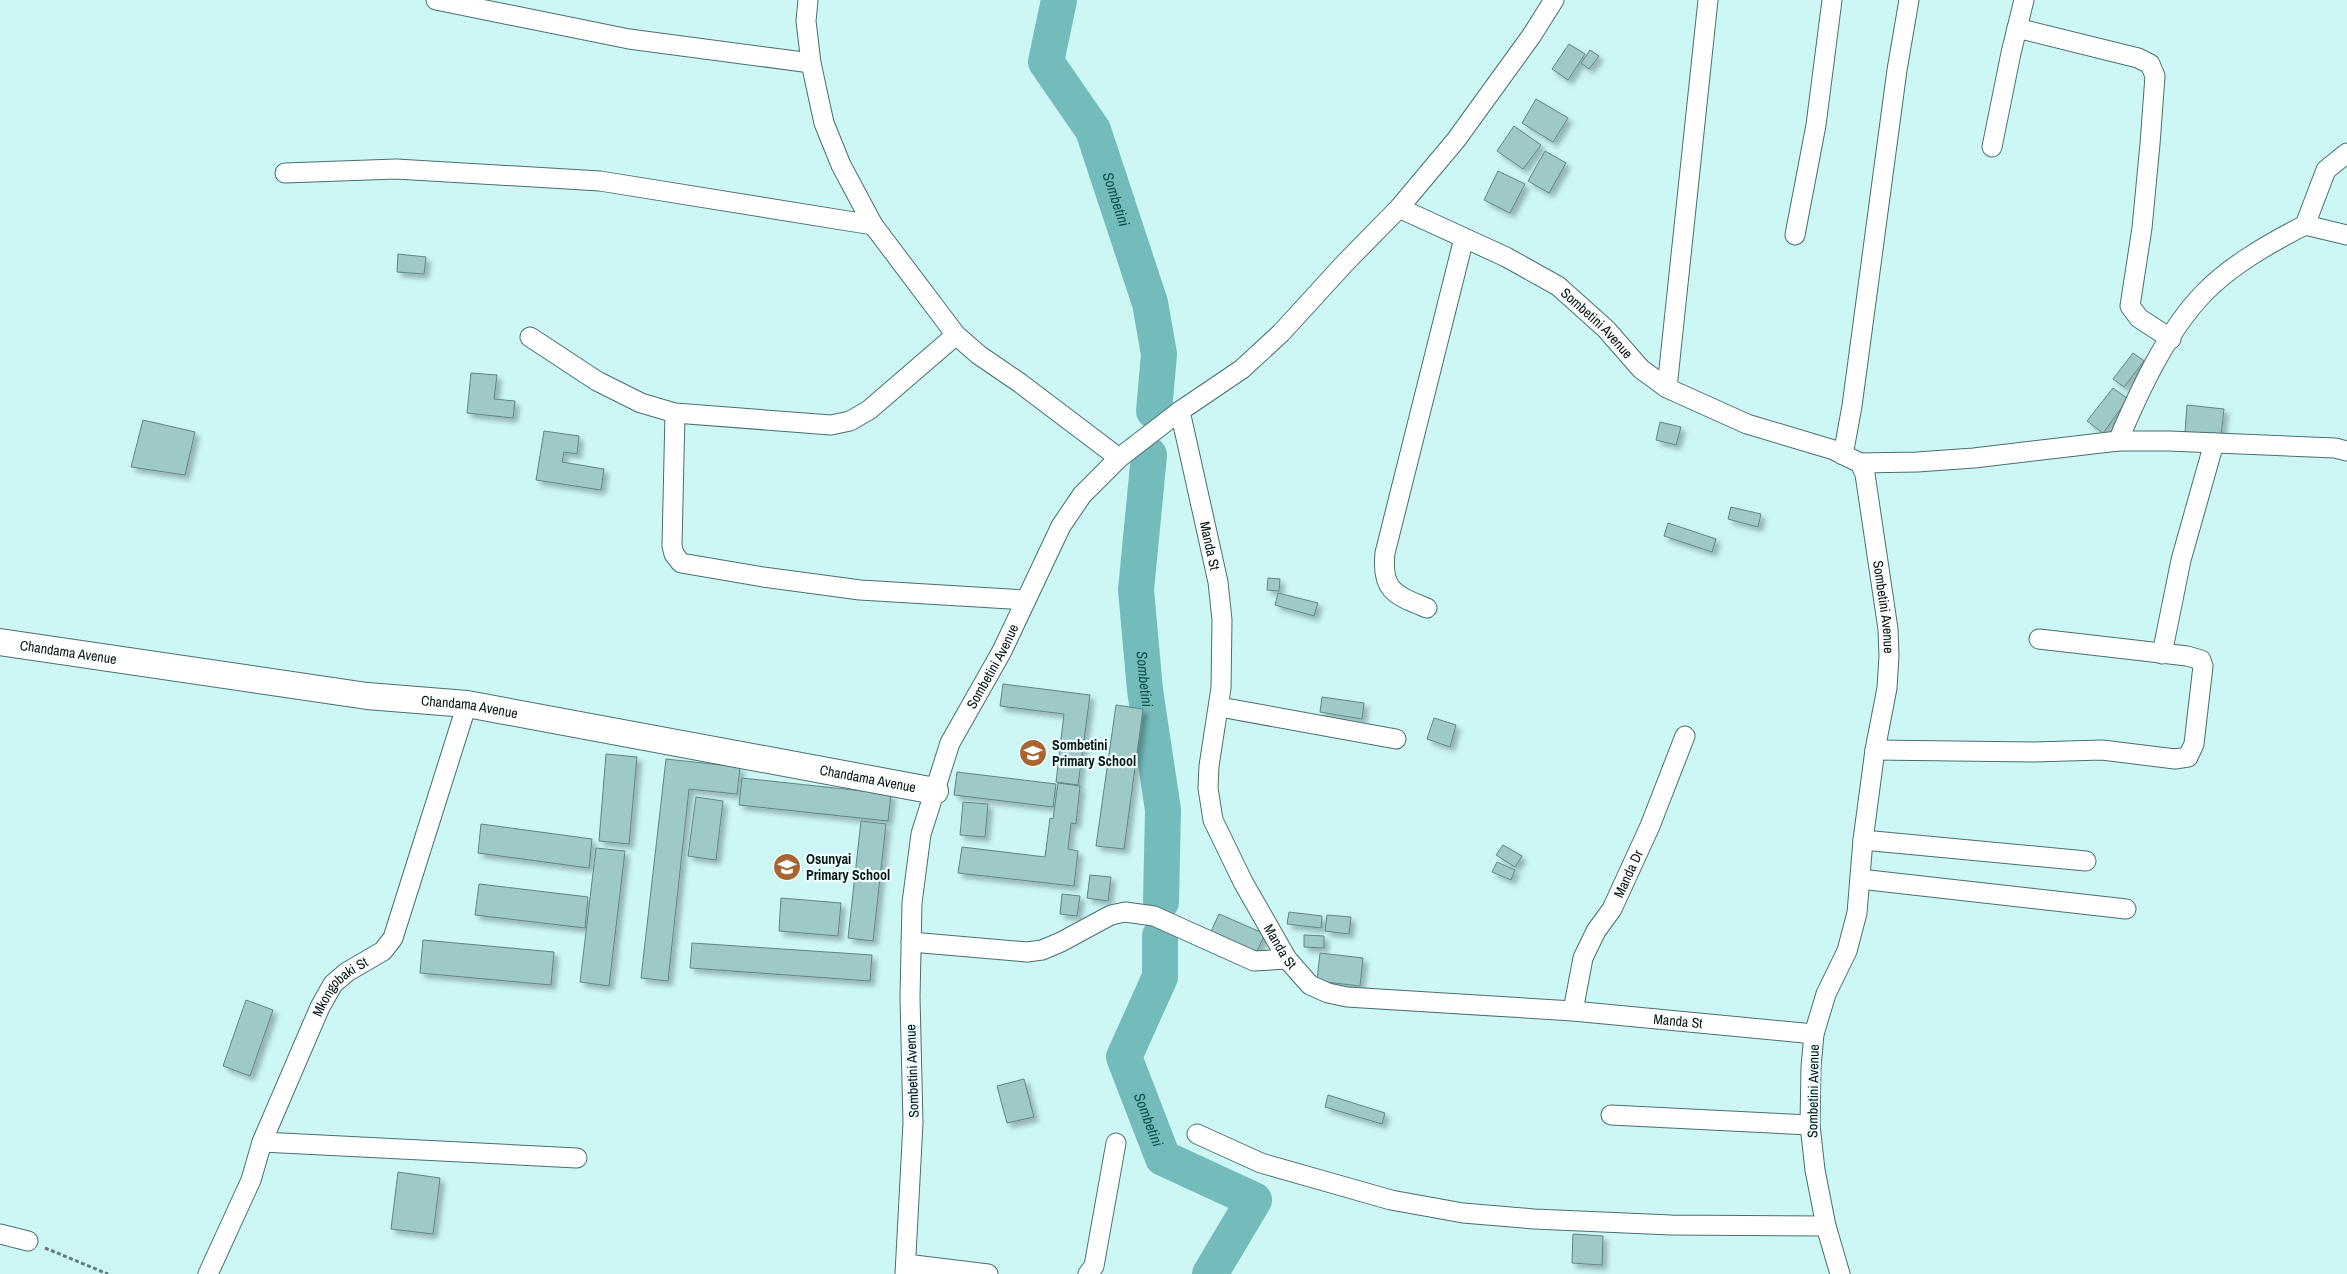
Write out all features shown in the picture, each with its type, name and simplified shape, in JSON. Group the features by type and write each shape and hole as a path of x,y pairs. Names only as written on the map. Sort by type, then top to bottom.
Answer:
{"street":[{"path":"436,0 629,39 811,63"},
{"path":"808,0 806,20 811,63 824,122 841,165 873,225 956,335 979,355 1020,383 1119,458"},
{"name":"Sombetini Avenue","path":"905,1269 913,1124 910,997 912,903 921,834 950,743 1002,651 1061,526 1082,495 1119,458 1180,411 1242,369 1281,334 1345,263 1399,208 1456,140 1532,35 1554,0"},
{"path":"1667,388 1708,0"},
{"path":"1795,235 1816,125 1832,0"},
{"path":"1909,0 1897,70 1852,406 1851,459 1916,462 1974,458 2118,441 2335,448 2347,451"},
{"path":"1992,147 2024,0"},
{"path":"2017,28 2138,58 2150,64 2155,76 2151,135 2142,228 2130,306 2139,318 2171,338"},
{"path":"2305,226 2326,170 2347,154"},
{"path":"285,173 396,169 600,181 873,225"},
{"name":"Sombetini Avenue","path":"1399,208 1506,257 1558,286 1606,329 1640,369 1667,388 1747,424 1851,459 1868,484 1888,629 1887,688 1875,750 1863,840 1857,913 1853,933 1847,951 1826,994 1814,1034 1811,1067 1810,1125 1815,1170 1826,1226 1840,1274"},
{"path":"2118,441 2137,396 2171,338 2186,315 2204,293 2246,259 2305,226 2347,234"},
{"path":"1427,608 1399,596 1389,586 1383,571 1385,553 1464,238"},
{"path":"530,337 597,381 641,403 675,413 831,425 850,421 869,410 956,335"},
{"name":"Manda St","path":"1180,411 1218,582 1222,620 1220,707 1209,766 1208,788 1213,820 1235,867 1287,959 1310,985 1328,993 1347,998 1573,1010 1814,1034"},
{"path":"675,413 672,546 674,554 681,563 763,577 860,590 1026,600"},
{"path":"2162,654 2181,560 2214,443"},
{"path":"1875,750 2034,752 2102,750 2182,759 2188,757 2194,744 2203,666 2201,660 2193,657 2039,639"},
{"name":"Chandama Avenue","path":"0,642 368,696 467,704 934,791"},
{"name":"Mkongobaki St","path":"208,1274 250,1180 262,1142 320,1007 332,984 347,972 383,952 393,938 467,704"},
{"path":"1220,707 1396,739"},
{"name":"Manda Dr","path":"1573,1010 1583,958 1596,931 1612,909 1650,826 1685,736"},
{"path":"1863,840 2086,861"},
{"path":"1860,879 2126,909"},
{"path":"911,942 1027,952 1061,942 1111,915 1126,912 1154,916 1254,961 1287,959"},
{"path":"1611,1115 1810,1125"},
{"path":"1197,1134 1261,1163 1392,1200 1463,1213 1534,1219 1671,1225 1826,1226"},
{"path":"262,1142 577,1158"},
{"path":"1088,1274 1094,1266 1116,1143"},
{"path":"0,1234 28,1241"},
{"path":"905,1269 988,1274"}],"path":[{"path":"28,1241 108,1274"}],"building":[{"path":"1569,44 1585,54 1568,80 1552,69"},
{"path":"1590,50 1599,56 1589,69 1581,63"},
{"path":"1536,99 1568,118 1553,142 1522,123"},
{"path":"1514,126 1541,145 1523,169 1497,151"},
{"path":"1545,151 1566,163 1549,193 1528,181"},
{"path":"1498,171 1525,184 1510,213 1484,200"},
{"path":"398,254 426,257 424,274 397,272"},
{"path":"2133,353 2144,361 2124,387 2113,379"},
{"path":"471,373 497,375 494,399 515,401 513,418 467,413"},
{"path":"2113,388 2128,399 2103,433 2087,421"},
{"path":"2187,405 2224,409 2221,435 2185,432"},
{"path":"143,420 195,432 185,475 131,467"},
{"path":"1660,422 1681,427 1676,445 1656,440"},
{"path":"544,431 579,436 577,454 564,452 562,462 604,469 601,490 536,480"},
{"path":"1731,507 1761,514 1758,527 1728,519"},
{"path":"1668,523 1716,539 1712,552 1664,536"},
{"path":"1268,578 1280,579 1279,591 1267,590"},
{"path":"1278,593 1318,603 1314,616 1275,605"},
{"path":"1003,684 1090,695 1078,785 1056,782 1064,714 1000,706"},
{"path":"1322,697 1364,703 1362,719 1320,712"},
{"path":"1116,705 1143,709 1124,849 1096,846"},
{"path":"1434,718 1456,725 1450,747 1427,739"},
{"path":"606,754 637,757 629,844 599,841"},
{"path":"666,759 740,767 737,794 689,789 668,981 641,978"},
{"path":"957,772 1056,784 1053,807 954,795"},
{"path":"742,778 891,794 888,821 739,805"},
{"path":"1058,783 1080,786 1076,824 1071,823 1068,849 1078,851 1074,886 958,873 962,847 1045,857 1050,818 1053,819"},
{"path":"696,797 723,801 716,860 688,856"},
{"path":"963,802 988,804 985,837 960,835"},
{"path":"861,821 886,824 873,941 848,938"},
{"path":"481,824 592,839 589,868 478,853"},
{"path":"1503,845 1522,856 1515,867 1496,855"},
{"path":"596,848 625,851 609,986 580,982"},
{"path":"1497,862 1515,870 1511,880 1492,872"},
{"path":"1090,875 1111,877 1108,901 1087,898"},
{"path":"479,884 588,897 585,928 475,915"},
{"path":"1062,894 1080,896 1077,916 1060,914"},
{"path":"781,898 841,903 838,936 779,931"},
{"path":"1289,912 1322,916 1321,928 1287,924"},
{"path":"1219,914 1265,934 1254,958 1208,938"},
{"path":"1327,915 1351,917 1349,934 1325,931"},
{"path":"1304,935 1324,936 1324,948 1304,947"},
{"path":"423,940 554,952 551,985 420,973"},
{"path":"692,943 872,955 870,981 690,968"},
{"path":"1320,953 1363,958 1360,986 1317,981"},
{"path":"246,1000 273,1010 250,1076 223,1066"},
{"path":"1024,1079 1034,1117 1007,1123 997,1086"},
{"path":"1328,1095 1385,1113 1382,1124 1325,1107"},
{"path":"398,1172 440,1178 433,1234 391,1229"},
{"path":"1573,1234 1603,1236 1602,1265 1572,1263"}],"waterway":[{"name":"Sombetini","path":"1059,0 1046,62 1093,130 1150,303 1159,354 1154,411"},
{"name":"Sombetini","path":"1149,455 1136,590 1145,690 1163,810 1161,902"},
{"name":"Sombetini","path":"1160,936 1160,977 1124,1057 1163,1158 1254,1200 1210,1274"}],"place":[{"name":"Sombetini Primary School","path":"1033,753"},
{"name":"Osunyai Primary School","path":"787,867"}]}
